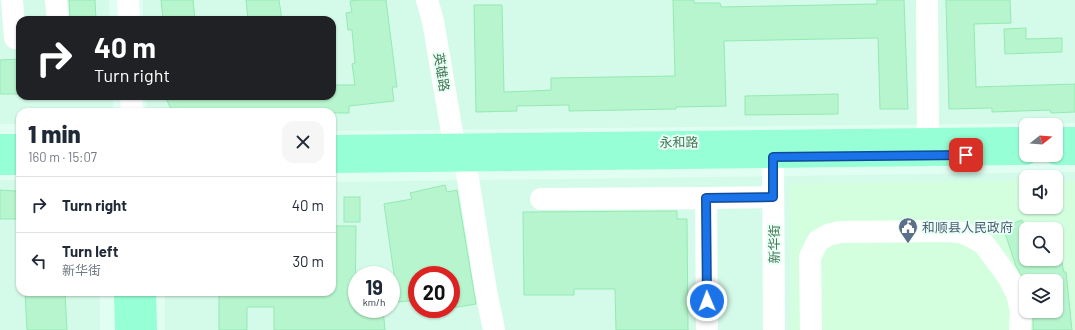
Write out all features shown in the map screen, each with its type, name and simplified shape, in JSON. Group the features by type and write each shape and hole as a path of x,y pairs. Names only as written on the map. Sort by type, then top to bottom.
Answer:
{"main road":[{"name":"永和路","path":"336,162 459,152 928,139 1019,138"},
{"path":"1063,138 1075,138"},
{"path":"0,145 16,145"},
{"name":"永和路","path":"336,146 459,152 773,157 1019,154"},
{"path":"1063,154 1075,154"},
{"path":"0,164 16,164"},
{"path":"125,296 126,330"},
{"path":"145,296 146,330"}],"street":[{"path":"12,0 12,38"},
{"path":"56,0 58,16"},
{"path":"128,0 129,16"},
{"name":"英雄路","path":"427,0 433,21 494,330"},
{"path":"927,0 928,139"},
{"name":"新华街","path":"773,157 774,330"},
{"path":"541,200 773,197"},
{"path":"706,198 707,330"},
{"path":"810,330 810,257 818,241 828,235 840,232 942,231 963,233 984,244 1009,278 1017,294 1021,311 1020,330"}],"shaded area":[{"path":"0,0 109,0 110,16 16,16 16,100 113,100 113,108 16,108 16,124 0,124"},
{"path":"143,0 1075,0 1075,123 1063,123 1063,118 1019,118 1019,124 336,131 336,108 147,108 146,100 336,100 336,16 143,16"},
{"path":"1063,172 1075,172 1075,330 165,330 165,296 336,296 336,182 1019,173 1019,214 1063,214"},
{"path":"0,180 16,180 16,296 100,296 100,330 0,330"},
{"name":"和顺县人民政府","path":"1019,181 1019,214 1063,214 1063,181 1075,181 1075,330 791,330 790,184"}],"building":[{"path":"69,0 95,0 96,16 70,16"},
{"path":"161,0 193,0 195,16 163,16"},
{"path":"246,0 279,0 281,16 248,16"},
{"path":"386,0 397,87 392,87 394,101 349,106 349,113 336,113 336,108 170,107 167,100 336,100 336,85 355,85 352,64 355,63 352,30 348,30 346,13 352,12 350,1"},
{"path":"673,0 694,0 694,3 720,3 721,7 877,4 877,0 904,0 908,109 880,109 878,38 724,41 726,106 676,107 676,109 569,111 569,105 517,106 517,111 476,112 474,5 502,5 504,92 551,90 551,78 675,76"},
{"path":"946,0 1010,0 1011,23 974,24 976,87 1075,84 1075,112 1051,113 1050,110 992,112 992,108 949,109"},
{"path":"1026,28 1026,39 1062,38 1062,52 1005,54 1004,29"},
{"path":"16,59 16,94 0,94 0,60"},
{"path":"838,94 838,114 745,115 745,96"},
{"path":"445,185 447,192 457,190 476,304 460,307 460,266 408,266 408,301 400,302 400,266 393,266 384,204 412,199 410,193"},
{"path":"0,190 16,191 16,219 0,219"},
{"path":"344,197 360,197 360,222 344,222"},
{"path":"677,211 677,219 687,219 688,330 616,330 615,289 574,289 574,295 524,295 523,212"},
{"path":"1022,220 1023,222 1019,222 1019,266 1063,266 1064,272 1066,272 1072,330 1033,330 1033,318 1063,318 1063,274 1020,274 1016,266 1003,227"},
{"path":"336,226 356,226 356,266 348,266 348,318 384,318 385,330 274,330 274,307 247,307 247,330 219,330 219,296 336,296"},
{"path":"25,296 65,296 67,330 27,330"}],"place":[{"name":"和顺县人民政府","path":"908,244"}],"route":[{"path":"707,301 706,198 773,197 773,157 966,155"}]}
